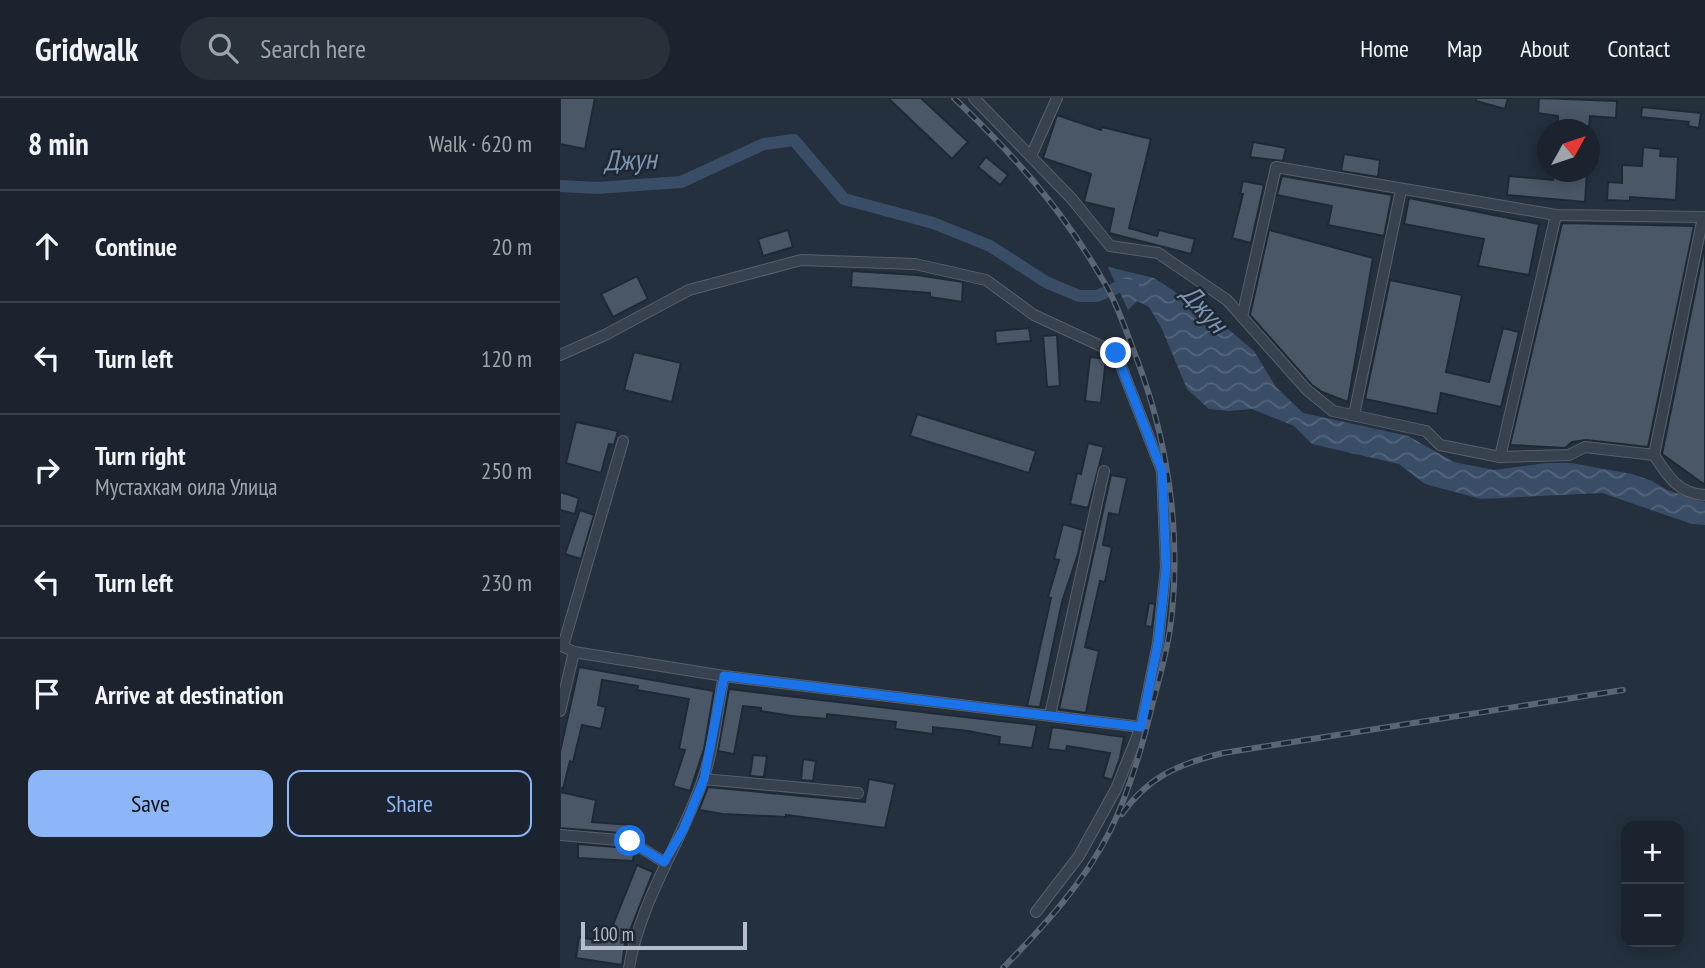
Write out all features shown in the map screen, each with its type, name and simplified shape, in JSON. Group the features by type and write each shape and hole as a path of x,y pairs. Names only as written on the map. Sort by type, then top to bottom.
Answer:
{"street":[{"path":"974,98 1072,198 1110,246 1158,253 1227,300 1307,390 1333,411 1426,430 1440,445 1500,457 1569,455 1585,447 1654,455"},
{"path":"1031,156 1057,98"},
{"path":"1241,317 1276,167 1556,215 1704,217 1654,455 1671,482 1695,495 1705,495"},
{"path":"1354,415 1401,190"},
{"path":"1500,457 1556,215"},
{"path":"560,355 605,335 689,290 801,260 915,264 986,279 1034,315 1116,353 1162,471 1166,567 1158,643 1141,727 1116,789 1079,856 1036,912"},
{"path":"623,441 562,645 574,652 724,676 1141,727"},
{"path":"1050,715 1104,471"},
{"path":"560,711 574,652"},
{"path":"629,968 632,945 664,862 683,830 704,779 724,676"},
{"path":"704,779 858,793"},
{"path":"560,835 630,841 664,862"}],"water":[{"path":"1108,267 1154,278 1215,318 1254,351 1276,387 1303,413 1408,436 1454,462 1494,470 1546,463 1571,463 1632,474 1667,490 1705,502 1705,525 1692,524 1602,493 1481,499 1425,484 1399,464 1312,444 1294,426 1252,409 1209,409 1187,389 1162,329 1149,307 1137,301 1128,310"}],"building":[{"path":"560,98 595,98 585,149 560,144"},
{"path":"888,98 921,98 968,142 952,159"},
{"path":"1476,98 1508,98 1505,109 1476,101"},
{"path":"1539,98 1617,101 1616,118 1590,116 1590,119 1558,119 1558,116 1538,113"},
{"path":"1642,107 1701,113 1699,128 1688,126 1689,122 1641,117"},
{"path":"1057,115 1101,130 1102,127 1151,139 1129,228 1157,236 1159,230 1195,239 1191,254 1109,233 1114,209 1084,202 1091,174 1043,158"},
{"path":"1253,142 1286,148 1283,161 1250,157"},
{"path":"1643,147 1661,149 1660,156 1678,157 1676,200 1630,197 1630,201 1607,200 1608,182 1622,183 1622,165 1642,166"},
{"path":"1344,154 1380,160 1378,177 1341,171"},
{"path":"986,157 1008,175 1000,185 978,167"},
{"path":"1282,176 1392,195 1384,236 1328,225 1332,206 1277,195"},
{"path":"1509,176 1537,179 1537,182 1586,182 1585,202 1507,195"},
{"path":"1243,181 1264,185 1251,243 1232,238 1243,194 1240,194"},
{"path":"1409,198 1539,224 1529,275 1478,266 1484,239 1404,224"},
{"path":"1562,223 1694,226 1648,447 1586,440 1572,442 1565,448 1510,445"},
{"path":"788,230 793,247 763,256 758,239"},
{"path":"1269,230 1373,258 1348,402 1312,385 1250,315"},
{"path":"1705,244 1705,485 1662,454"},
{"path":"852,271 917,275 963,282 962,302 930,297 930,293 851,287"},
{"path":"637,276 648,299 613,317 601,294"},
{"path":"1390,280 1462,295 1446,372 1489,382 1503,328 1519,332 1501,407 1441,393 1437,414 1365,399"},
{"path":"1029,328 1031,341 996,344 995,331"},
{"path":"1057,335 1060,386 1047,387 1043,336"},
{"path":"634,352 681,363 672,402 624,390"},
{"path":"1090,357 1106,359 1101,403 1085,401"},
{"path":"917,414 1036,451 1029,473 910,436"},
{"path":"576,422 618,431 614,445 609,444 601,473 566,463"},
{"path":"1088,443 1104,447 1088,508 1070,504"},
{"path":"1111,475 1127,478 1119,515 1109,513 1103,545 1112,547 1105,582 1100,581 1085,647 1099,651 1086,713 1059,709"},
{"path":"560,492 579,498 575,514 560,510"},
{"path":"580,510 594,515 581,559 565,554"},
{"path":"1063,524 1083,530 1062,602 1040,707 1027,706 1051,598 1048,597 1059,560 1054,559"},
{"path":"1149,603 1155,604 1152,627 1145,626"},
{"path":"579,667 714,691 704,749 690,791 673,786 685,750 679,749 689,699 637,690 638,686 602,680 598,705 606,707 601,729 582,725 573,762 570,761 563,789 560,788 560,752"},
{"path":"729,689 1037,725 1032,748 999,744 1000,737 968,731 933,727 933,734 895,729 896,722 827,714 827,719 792,716 743,706 734,754 718,751"},
{"path":"1052,727 1124,737 1112,780 1103,777 1110,753 1067,746 1066,751 1048,749"},
{"path":"753,755 767,756 764,777 750,776"},
{"path":"803,759 816,761 813,781 801,780"},
{"path":"869,779 895,784 885,828 786,815 723,814 699,810 708,787 865,802"},
{"path":"560,792 596,800 592,822 632,825 632,834 560,828"},
{"path":"578,844 628,848 634,852 633,861 578,858"},
{"path":"637,865 653,872 625,943 622,965 576,958 579,937 606,942"}],"waterway":[{"name":"Джун","path":"560,186 597,188 681,182 764,144 794,140 844,199 933,223 990,246 1046,282 1079,296 1097,296 1123,285 1133,286"}],"railway":[{"path":"954,98 996,139 1034,182 1070,228 1111,294 1145,381 1154,413 1168,479 1174,546 1172,613 1166,648 1144,738 1123,801 1110,831 1088,869 1048,920 1003,968"},
{"path":"1122,814 1143,790 1166,773 1223,753 1623,690"}],"route":[{"path":"630,841 664,862 683,830 704,779 724,676 1141,727 1158,643 1166,567 1162,471 1116,353"}]}
